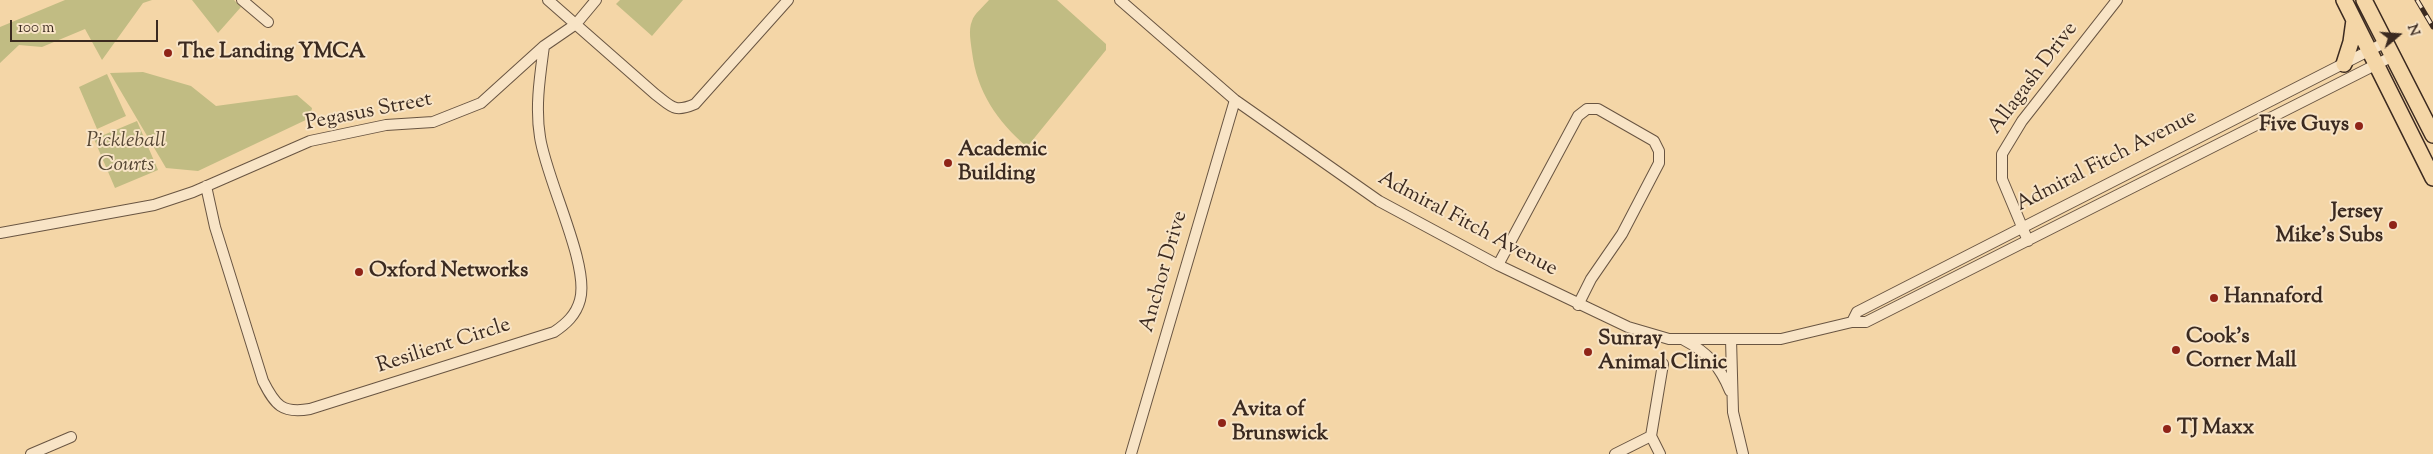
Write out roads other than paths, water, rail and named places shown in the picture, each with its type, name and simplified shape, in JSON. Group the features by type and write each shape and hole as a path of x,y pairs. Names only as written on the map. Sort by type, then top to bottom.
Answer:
{"main road":[{"path":"2344,0 2433,178"},
{"path":"2364,0 2433,135"},
{"path":"2344,64 2351,42 2354,20"}],"street":[{"path":"242,0 268,22"},
{"path":"548,0 671,107 678,110 695,104 788,0"},
{"name":"Pegasus Street","path":"0,233 154,205 206,186 310,141 386,125 433,122 441,119 480,103 544,46 576,24 596,0"},
{"name":"Admiral Fitch Avenue","path":"1120,0 1235,100 1379,202 1578,305 1628,327 1669,339 1781,339 1852,322 1866,322 2028,241 2389,49"},
{"name":"Allagash Drive","path":"2028,241 2002,180 2002,154 2022,121 2117,0"},
{"name":"Resilient Circle","path":"206,186 215,228 263,381 272,400 293,412 310,409 554,332 572,317 580,300 582,283 575,250 550,176 540,137 538,92 544,46"},
{"name":"Admiral Fitch Avenue","path":"1852,322 1857,312 2022,227 2344,64 2373,57 2389,49"},
{"name":"Anchor Drive","path":"1131,454 1235,100"},
{"path":"1498,265 1578,116 1587,109 1598,110 1654,141 1659,151 1659,163 1622,234 1592,278 1578,305"},
{"path":"1683,339 1712,358 1732,396"},
{"path":"1731,340 1732,396 1743,454"},
{"path":"1660,454 1651,436 1663,364"},
{"path":"1615,454 1651,436"},
{"path":"31,454 71,437"}],"railway":[{"path":"2417,0 2433,27"}],"place":[{"name":"The Landing YMCA","path":"168,53"},
{"name":"Five Guys","path":"2359,126"},
{"name":"Academic Building","path":"948,163"},
{"name":"Jersey Mike's Subs","path":"2393,225"},
{"name":"Oxford Networks","path":"359,272"},
{"name":"Hannaford","path":"2214,298"},
{"name":"Cook's Corner Mall","path":"2176,350"},
{"name":"Sunray Animal Clinic","path":"1588,352"},
{"name":"Avita of Brunswick","path":"1222,423"},
{"name":"TJ Maxx","path":"2167,429"}],"park label":[{"name":"Pickleball Courts","path":"126,154"}]}
